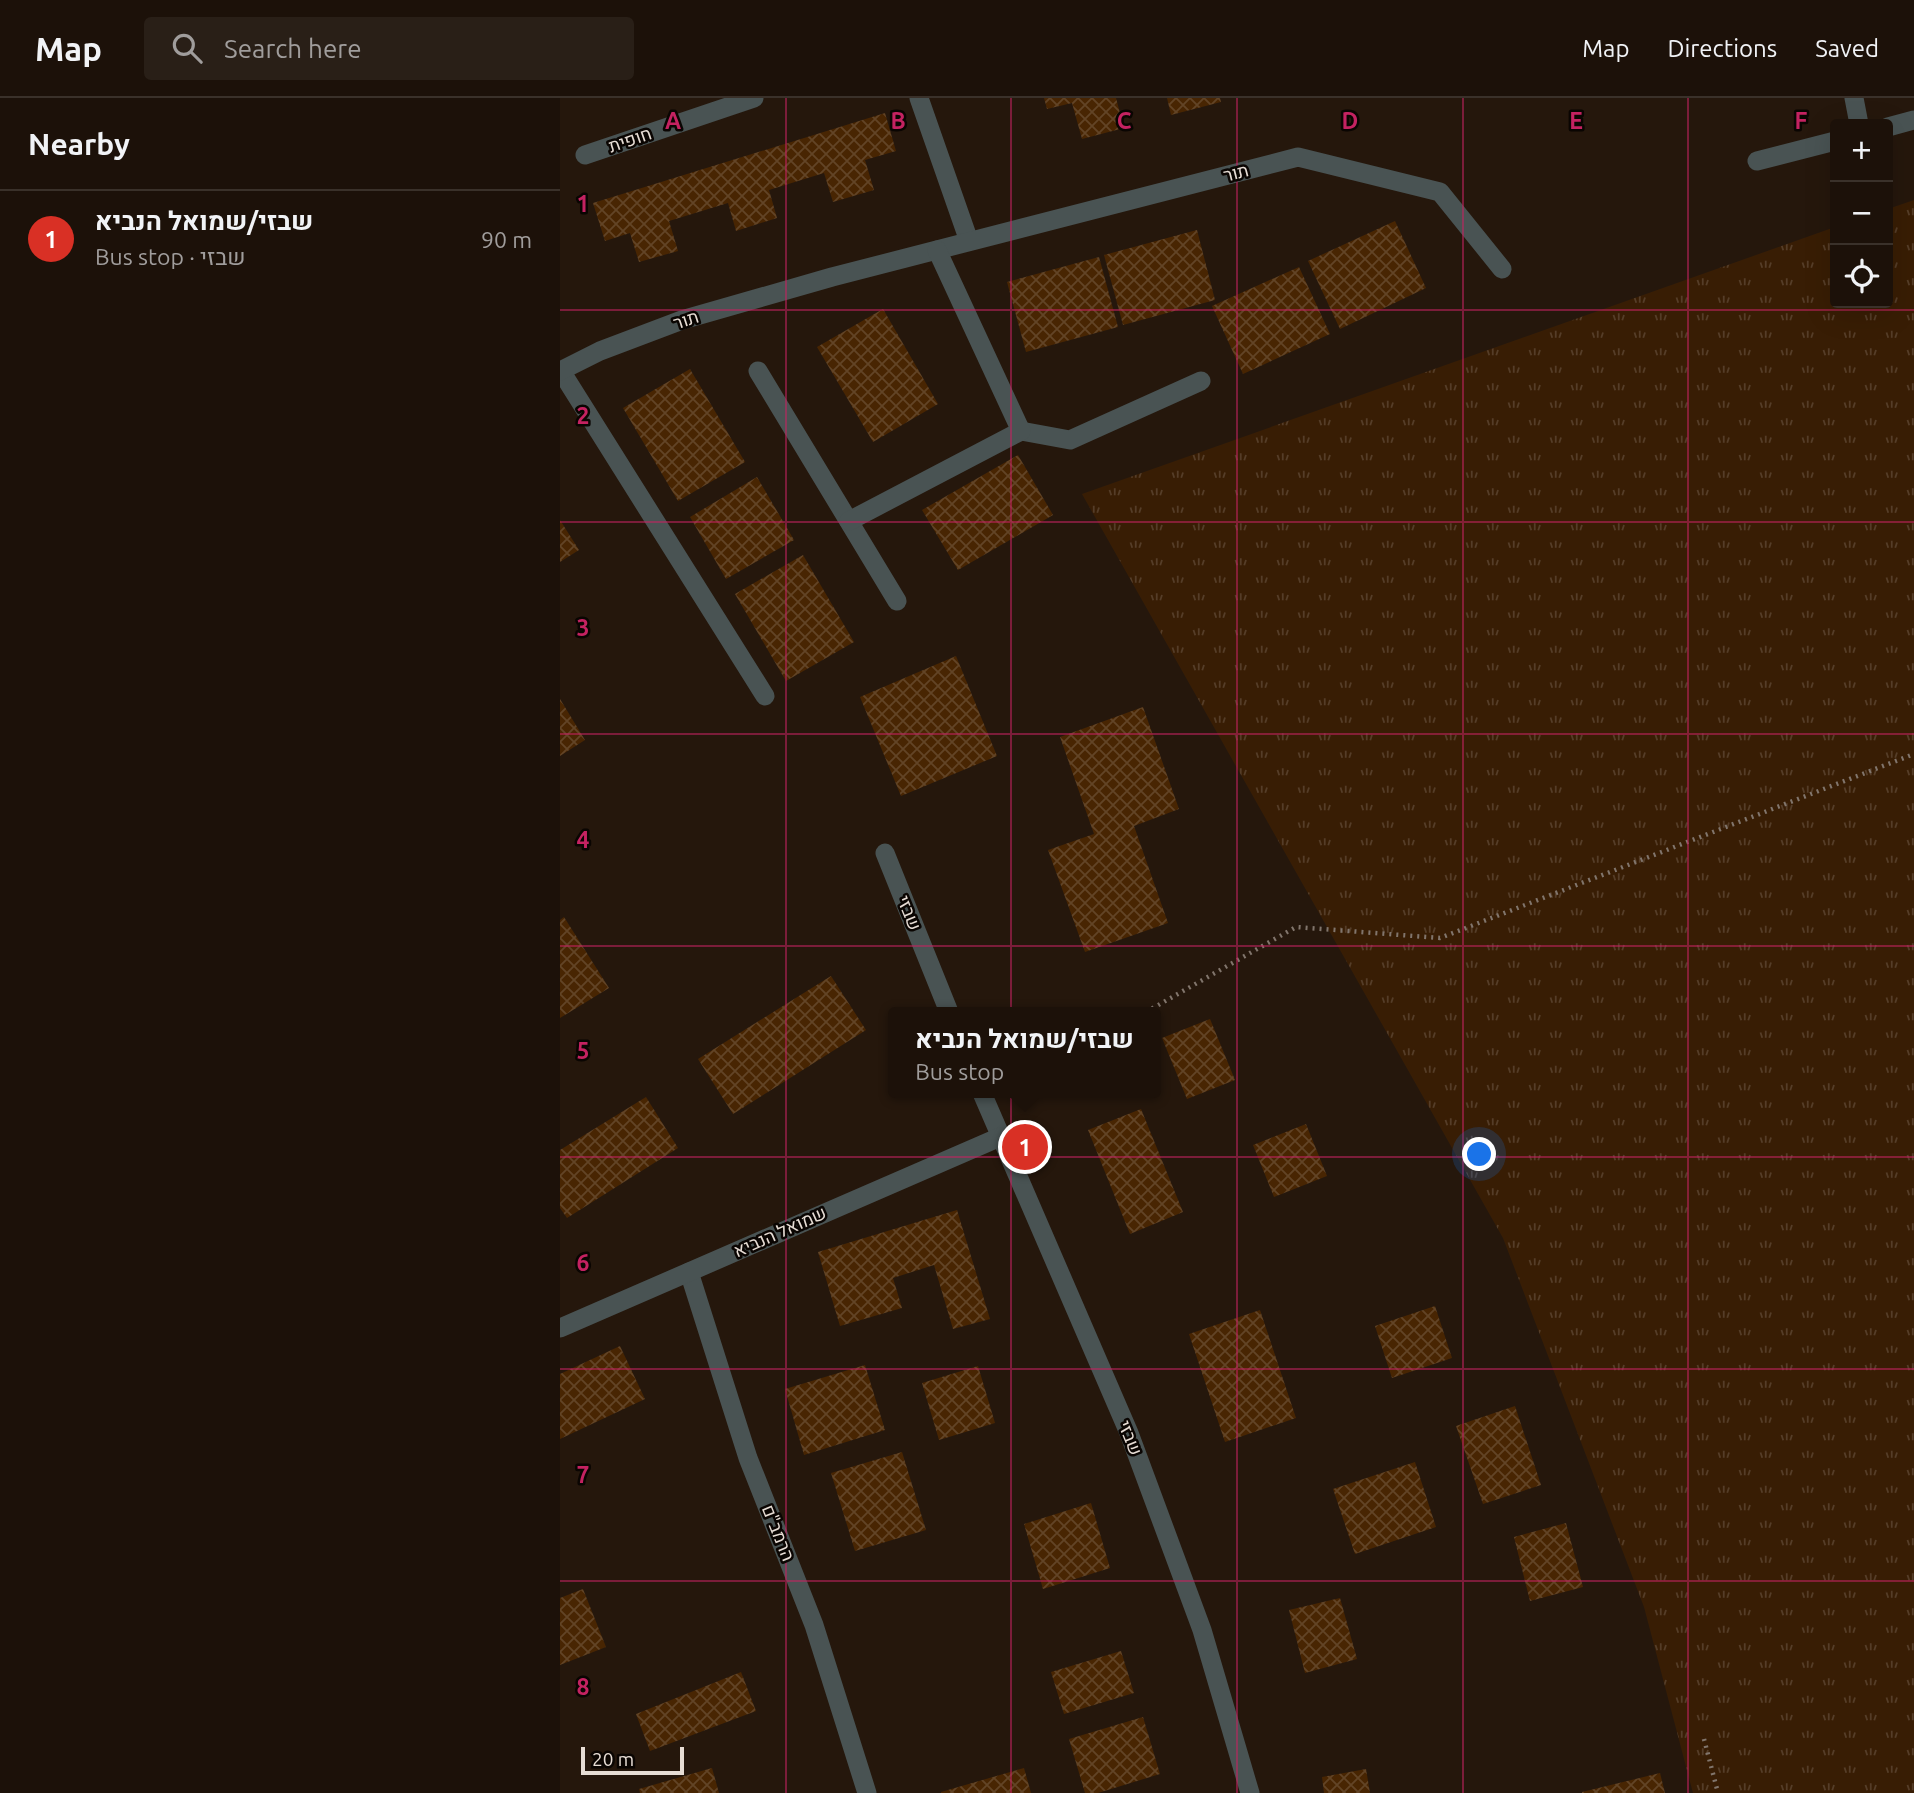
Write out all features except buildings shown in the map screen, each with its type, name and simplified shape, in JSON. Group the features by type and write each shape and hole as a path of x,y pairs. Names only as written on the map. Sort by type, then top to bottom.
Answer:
{"street":[{"name":"חופית","path":"585,155 754,98"},
{"path":"919,98 969,242"},
{"path":"1854,98 1858,119"},
{"path":"1893,126 1914,120"},
{"path":"1757,161 1830,142"},
{"name":"תור","path":"561,371 600,351 682,320 937,250 1298,157 1440,192 1502,269"},
{"path":"937,250 1021,431"},
{"path":"561,371 765,696"},
{"path":"758,371 897,601"},
{"path":"849,521 1021,431 1070,440 1201,381"},
{"name":"שבזי","path":"885,853 947,1007"},
{"name":"שבזי","path":"984,1098 1129,1433 1202,1630 1250,1793"},
{"name":"שמואל הנביא","path":"561,1326 1000,1137"},
{"name":"הרמב\"ם","path":"689,1272 748,1458 814,1625 867,1793"}],"path":[{"path":"1155,1007 1296,928 1440,939 1914,754"},
{"path":"1704,1739 1718,1793"}],"green space":[{"path":"1914,200 1914,1793 1693,1793 1644,1607 1503,1238 1082,494 1830,229 1830,308 1893,308 1893,207"}],"place":[{"name":"שבזי/שמואל הנביא","path":"1025,1147"}]}
